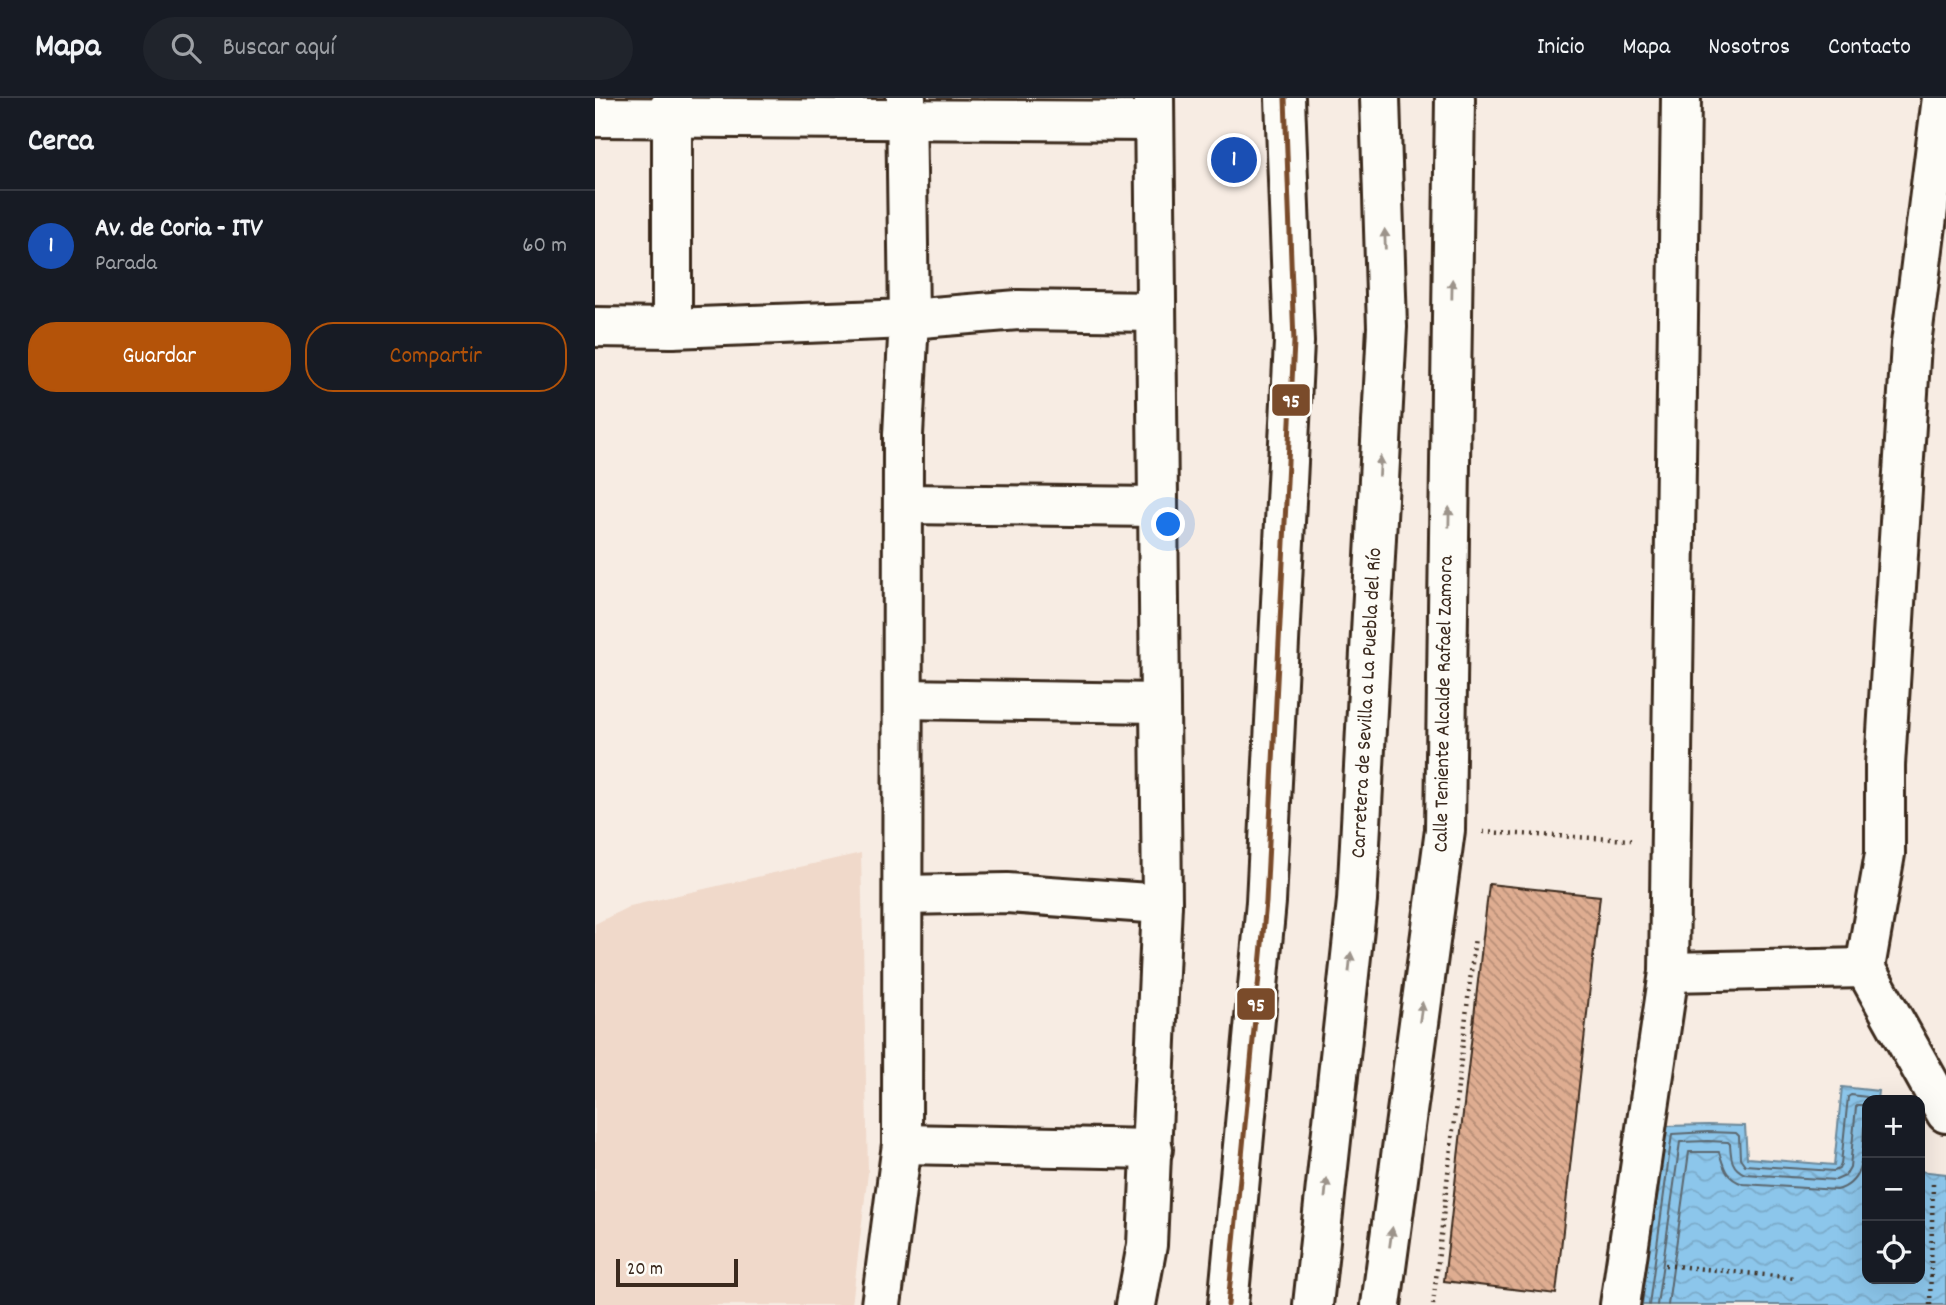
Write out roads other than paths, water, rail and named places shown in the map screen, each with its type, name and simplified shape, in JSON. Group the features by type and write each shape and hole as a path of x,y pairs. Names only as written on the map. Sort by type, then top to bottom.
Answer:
{"street":[{"path":"1228,1305 1266,902 1293,356 1285,98"},
{"name":"Carretera de Sevilla a La Puebla del Río","path":"1313,1305 1358,888 1387,327 1380,98"},
{"name":"Calle Teniente Alcalde Rafael Zamora","path":"1381,1305 1445,831 1455,98"},
{"path":"1620,1305 1669,972 1681,98"},
{"path":"1942,98 1911,344 1885,765 1885,854 1865,968 1946,1112"},
{"path":"672,107 673,328"},
{"path":"595,117 672,107 1154,110 1162,904 1147,1245 1136,1305"},
{"path":"881,1305 902,1144 903,435 909,319 906,108"},
{"path":"595,327 673,328 909,319 1017,310 1156,312"},
{"path":"904,504 1158,507"},
{"path":"903,699 1160,703"},
{"path":"903,895 1007,893 1162,904"},
{"path":"1669,972 1865,968"},
{"path":"902,1144 1153,1149"}],"water":[{"path":"1842,1087 1878,1091 1878,1095 1862,1095 1862,1284 1925,1284 1925,1172 1946,1174 1946,1305 1642,1305 1665,1126 1745,1126 1747,1158 1834,1165"}],"place":[{"name":"Av. de Coria - ITV","path":"1234,160"}]}
